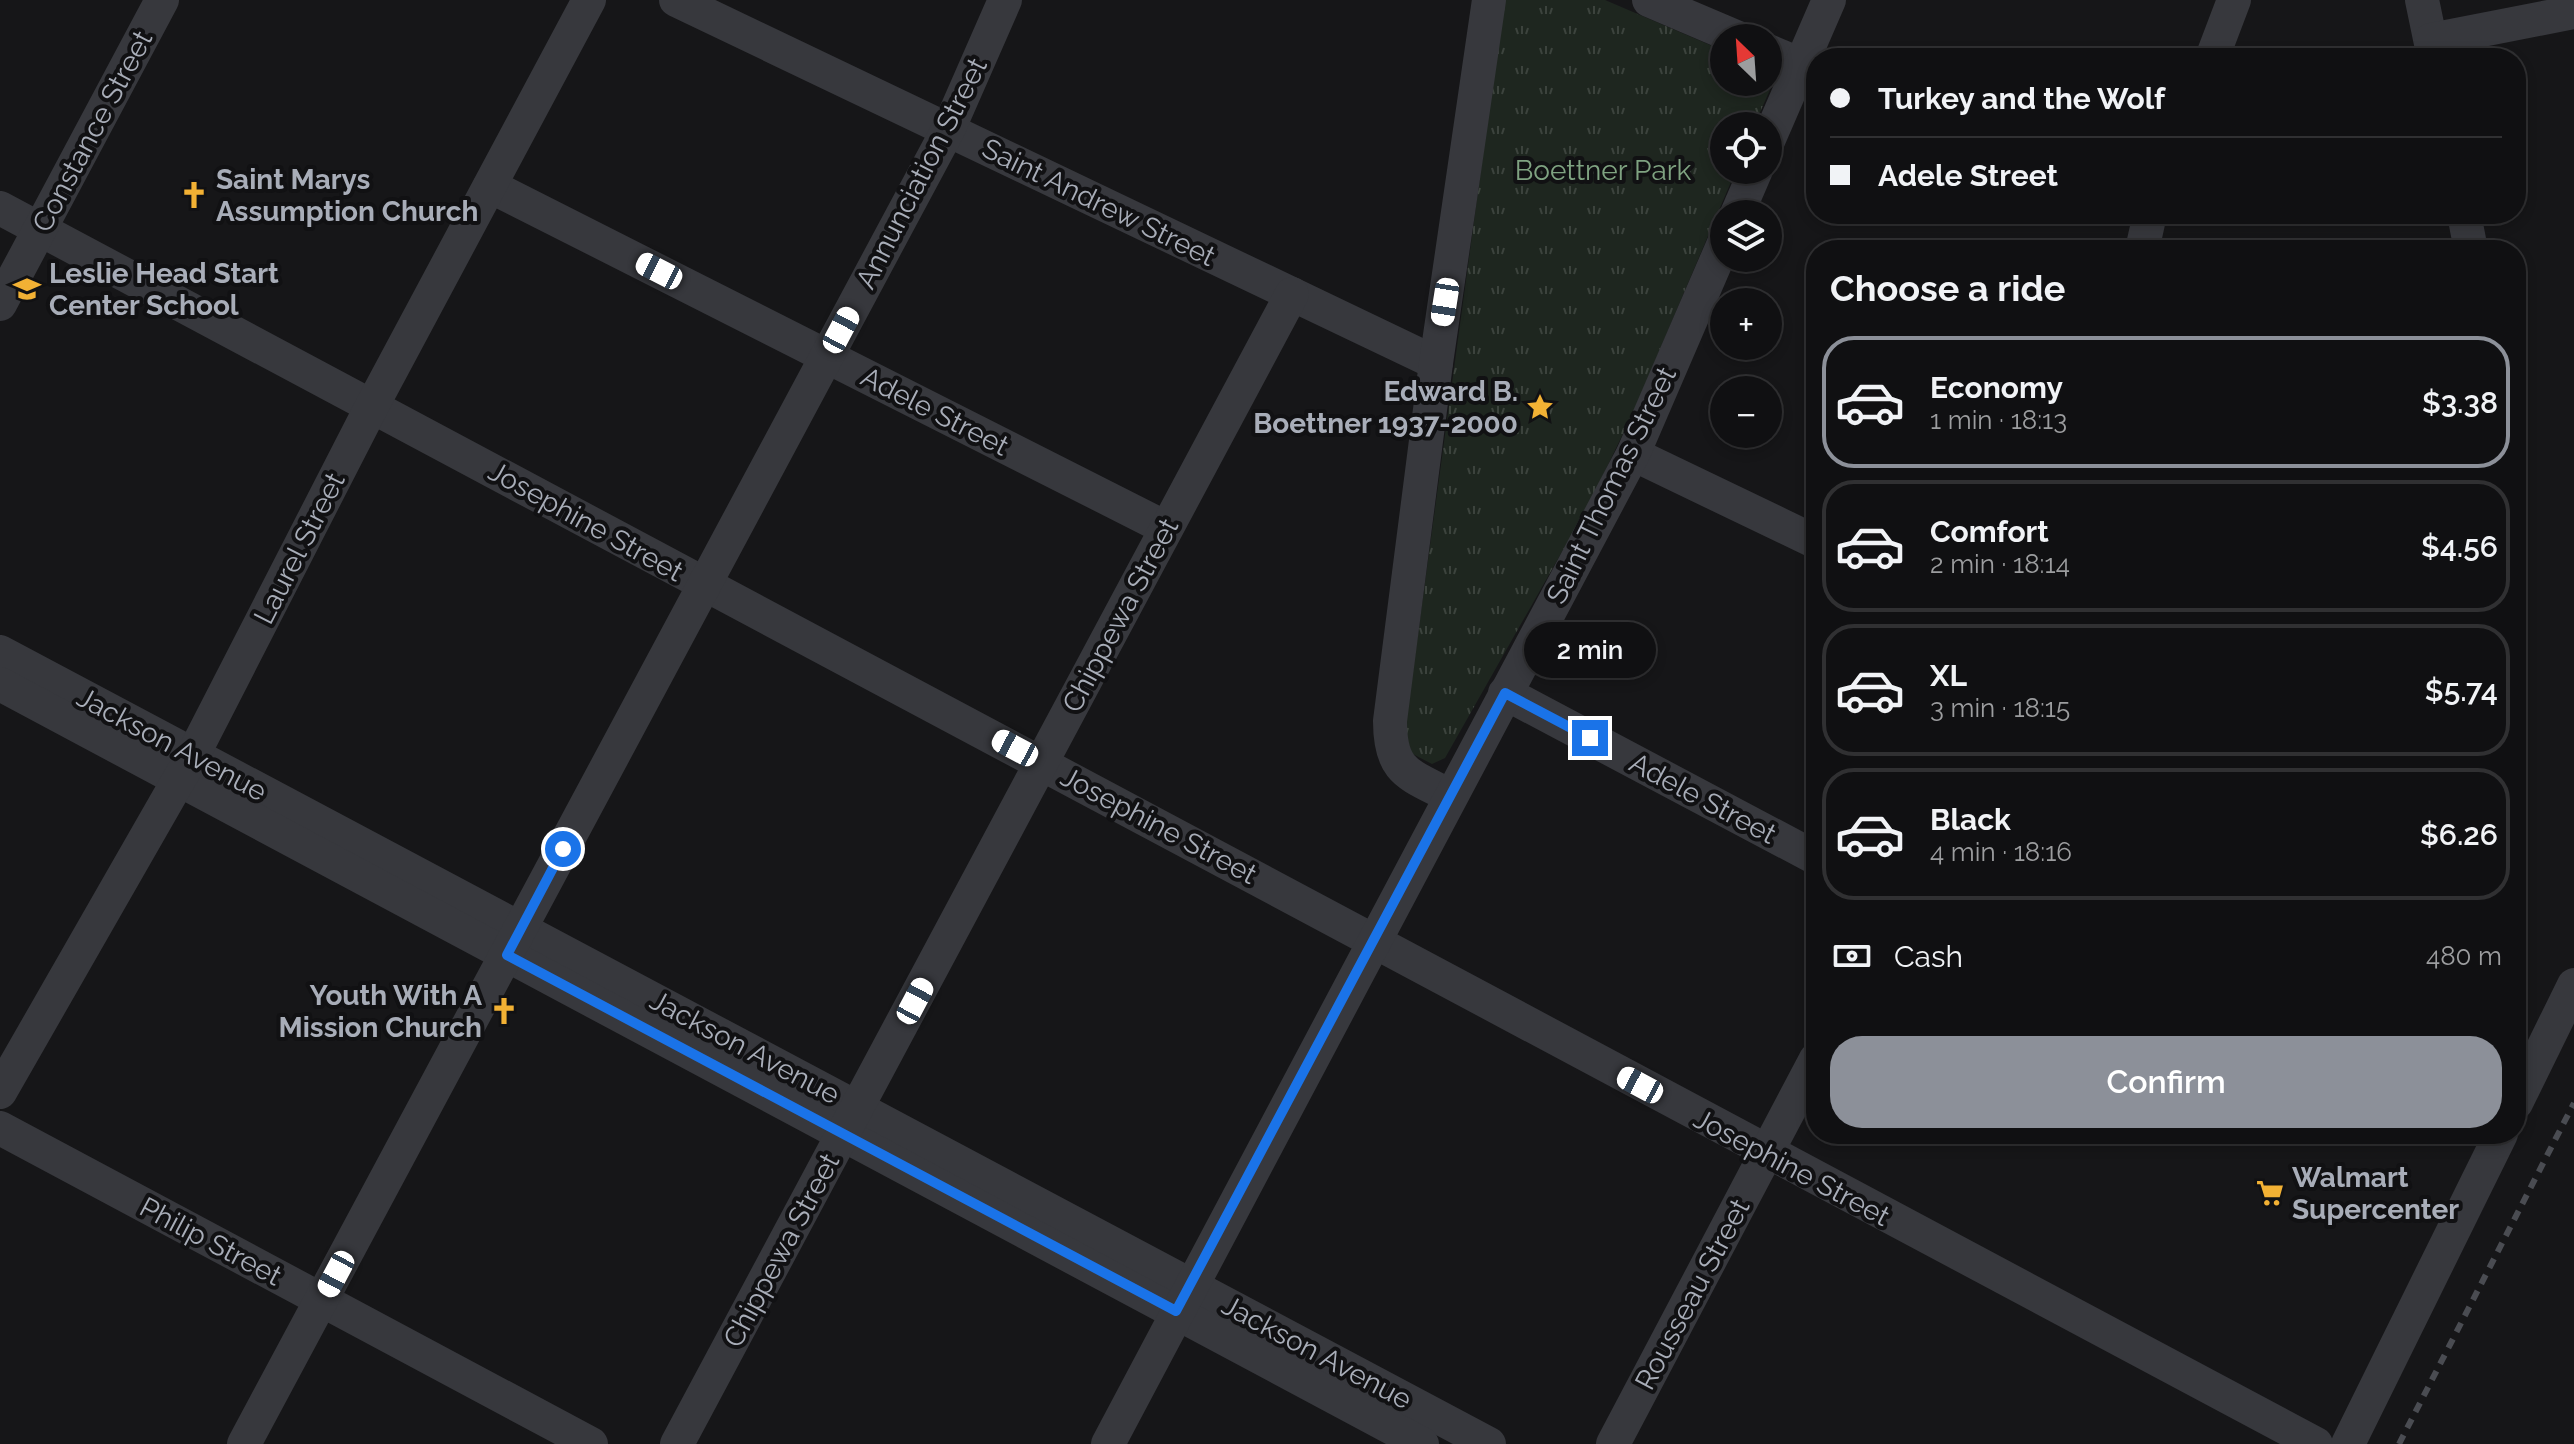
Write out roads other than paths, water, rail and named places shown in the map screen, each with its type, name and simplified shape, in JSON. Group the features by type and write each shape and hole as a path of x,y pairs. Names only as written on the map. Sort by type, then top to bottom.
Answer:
{"street":[{"name":"Constance Street","path":"0,304 162,0"},
{"name":"Laurel Street","path":"0,1092 185,766 373,404 589,0"},
{"name":"Saint Andrew Street","path":"676,0 1436,363"},
{"name":"Annunciation Street","path":"244,1444 948,130 1005,0"},
{"path":"1450,796 1407,774 1396,763 1390,746 1390,721 1436,363 1489,0"},
{"path":"1649,0 1710,26"},
{"path":"1814,48 1829,0"},
{"path":"2216,48 2234,0"},
{"path":"2422,0 2432,48"},
{"path":"2436,48 2574,12"},
{"path":"1782,57 1806,67"},
{"path":"1782,115 1806,72"},
{"name":"Adele Street","path":"490,186 1166,528"},
{"name":"Josephine Street","path":"0,208 373,404 1766,1153 2316,1444"},
{"name":"Saint Thomas Street","path":"1108,1444 1183,1297 1633,454 1711,272"},
{"name":"Chippewa Street","path":"677,1444 1292,294"},
{"path":"1633,454 1806,537"},
{"name":"Jackson Avenue","path":"0,652 185,766 514,942 1183,1297 1489,1444"},
{"name":"Jackson Avenue","path":"0,684 185,766"},
{"name":"Adele Street","path":"1505,693 1806,853"},
{"path":"2526,1083 2574,985"},
{"name":"Rousseau Street","path":"1613,1444 1806,1078"},
{"name":"Philip Street","path":"0,1128 591,1444"},
{"path":"2348,1444 2496,1144"},
{"name":"Jackson Avenue","path":"1183,1297 1422,1444"}],"railway":[{"path":"2399,1444 2574,1103"}],"place":[{"name":"Saint Marys Assumption Church","path":"194,195"},
{"name":"Leslie Head Start Center School","path":"27,289"},
{"name":"Edward B. Boettner 1937-2000","path":"1540,407"},
{"name":"Youth With A Mission Church","path":"504,1011"},
{"name":"Walmart Supercenter","path":"2270,1193"}],"park label":[{"name":"Boettner Park","path":"1603,170"}]}
